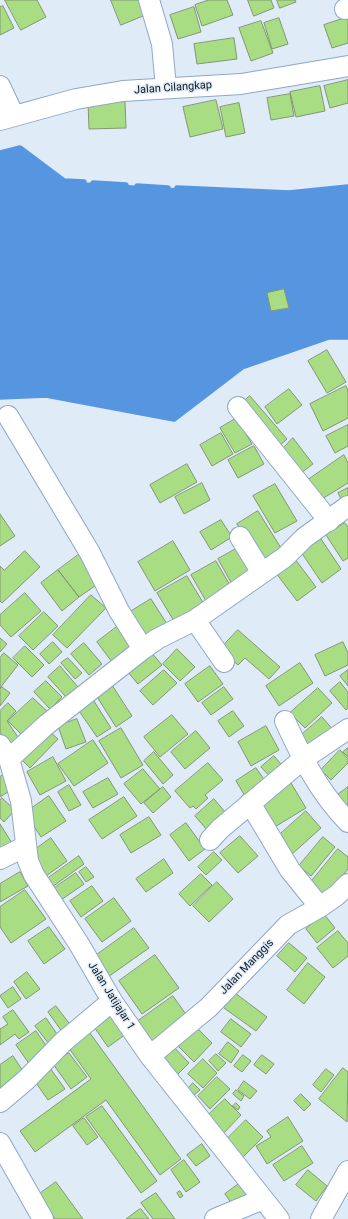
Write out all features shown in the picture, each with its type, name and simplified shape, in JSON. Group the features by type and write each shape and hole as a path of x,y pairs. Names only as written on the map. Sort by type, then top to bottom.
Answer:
{"street":[{"path":"148,0 162,44 166,88"},
{"name":"Jalan Cilangkap","path":"7,118 76,99 123,91 241,84 348,66"},
{"path":"0,86 7,118"},
{"path":"238,407 328,521"},
{"path":"8,416 90,553 119,611 143,649"},
{"path":"5,752 58,715 157,639 195,620 285,557 304,538 348,506"},
{"path":"240,537 262,573"},
{"path":"195,620 224,662"},
{"path":"285,721 302,760 330,803 348,822"},
{"path":"210,840 302,760 348,729"},
{"name":"Jalan Jatijajar 1","path":"5,752 21,801 28,861 34,875 79,944 112,1001 150,1056 279,1219"},
{"path":"250,804 290,870 320,907"},
{"path":"0,859 26,846"},
{"name":"Jalan Manggis","path":"150,1056 209,1007 288,925 320,907 337,895 348,884"},
{"path":"0,1102 26,1080 63,1042 112,1001"},
{"path":"0,1142 43,1219"},
{"path":"321,1219 348,1171"},
{"path":"215,1219 262,1198"}],"water":[{"path":"20,148 64,181 206,190 289,193 348,187 348,337 329,337 242,367 174,419 46,395 0,397 0,153"}],"building":[{"path":"5,0 37,0 46,17 21,30"},
{"path":"111,0 143,0 148,14 121,25"},
{"path":"209,0 227,0 233,15 202,26 195,5"},
{"path":"248,0 271,0 274,8 254,16"},
{"path":"277,0 295,0 296,2 280,8"},
{"path":"3,6 14,28 0,35 0,7"},
{"path":"194,7 201,32 178,39 170,15"},
{"path":"348,17 348,43 332,48 324,25"},
{"path":"279,18 288,44 272,49 264,23"},
{"path":"261,21 273,53 251,61 239,28"},
{"path":"234,38 237,59 197,64 194,44"},
{"path":"348,80 348,103 330,108 324,86"},
{"path":"320,86 325,111 296,117 290,92"},
{"path":"290,94 294,116 271,120 267,98"},
{"path":"216,100 223,129 190,137 183,107"},
{"path":"125,101 126,128 89,129 88,102"},
{"path":"239,103 245,133 226,137 220,107"},
{"path":"284,289 289,308 271,311 267,293"},
{"path":"327,350 346,382 327,393 308,361"},
{"path":"346,386 348,390 348,418 323,431 310,404"},
{"path":"289,389 302,405 277,424 265,407"},
{"path":"250,396 287,439 276,449 240,405"},
{"path":"237,418 252,444 235,453 220,428"},
{"path":"348,425 348,446 335,453 326,436"},
{"path":"221,433 233,454 212,466 200,445"},
{"path":"293,438 313,464 297,476 279,453"},
{"path":"254,446 264,464 238,478 228,460"},
{"path":"344,455 348,463 348,483 317,502 302,484"},
{"path":"187,464 197,482 160,503 150,485"},
{"path":"202,483 210,500 184,514 175,497"},
{"path":"275,484 297,521 275,533 253,496"},
{"path":"348,488 348,501 343,503 338,493"},
{"path":"258,511 281,548 260,561 237,524"},
{"path":"0,514 15,536 0,546"},
{"path":"221,520 232,537 211,550 200,532"},
{"path":"345,523 348,527 348,558 343,561 326,535"},
{"path":"321,539 341,569 322,583 301,552"},
{"path":"173,541 190,570 155,591 138,562"},
{"path":"241,546 256,573 233,586 218,559"},
{"path":"25,551 40,567 2,603 0,601 0,566 4,570"},
{"path":"81,553 102,581 79,597 58,570"},
{"path":"295,559 316,587 297,601 276,573"},
{"path":"216,561 231,587 206,601 191,575"},
{"path":"58,570 79,597 62,611 41,583"},
{"path":"187,576 207,609 177,626 157,593"},
{"path":"25,593 41,611 11,637 0,625 0,615"},
{"path":"91,595 106,608 67,648 53,635"},
{"path":"151,599 169,627 144,644 125,615"},
{"path":"44,612 58,626 33,650 19,636"},
{"path":"122,623 140,647 115,666 97,642"},
{"path":"238,630 280,667 269,679 245,658 238,665 220,649"},
{"path":"0,638 7,644 0,652"},
{"path":"53,642 62,652 49,664 40,654"},
{"path":"343,642 348,653 348,665 325,676 315,655"},
{"path":"84,643 102,664 89,675 71,654"},
{"path":"25,646 44,665 32,677 13,658"},
{"path":"177,649 195,667 180,681 163,664"},
{"path":"150,651 162,665 138,684 126,670"},
{"path":"4,653 18,665 0,688 0,658"},
{"path":"68,658 82,673 75,679 61,663"},
{"path":"300,663 313,683 279,706 266,686"},
{"path":"60,666 78,687 66,697 48,677"},
{"path":"210,666 223,684 198,702 185,684"},
{"path":"164,670 177,683 153,705 140,691"},
{"path":"348,670 348,686 340,676"},
{"path":"46,681 62,697 50,709 34,692"},
{"path":"110,682 132,716 116,727 94,692"},
{"path":"340,682 348,692 348,708 346,710 330,691"},
{"path":"2,687 10,693 0,706 0,690"},
{"path":"224,687 233,699 211,715 202,703"},
{"path":"318,688 332,703 305,728 290,713"},
{"path":"33,698 49,713 24,737 8,721"},
{"path":"92,698 111,728 97,737 77,708"},
{"path":"8,703 16,711 7,721 20,740 9,747 0,732 0,711"},
{"path":"233,711 244,726 229,737 218,721"},
{"path":"172,715 188,734 160,757 144,737"},
{"path":"322,717 335,732 311,753 298,738"},
{"path":"77,719 86,742 66,749 58,726"},
{"path":"266,726 279,750 251,766 238,742"},
{"path":"121,728 143,765 121,778 99,741"},
{"path":"47,729 58,739 30,768 20,758"},
{"path":"196,731 210,748 185,769 171,752"},
{"path":"93,740 108,763 74,786 58,764"},
{"path":"348,748 348,757 343,752"},
{"path":"340,750 348,759 348,763 331,780 321,770"},
{"path":"154,752 173,775 163,784 144,761"},
{"path":"274,756 287,771 274,781 261,767"},
{"path":"53,757 66,781 40,795 27,772"},
{"path":"208,763 223,780 205,795 208,798 196,809 193,806 190,808 175,791"},
{"path":"256,768 266,782 245,796 236,781"},
{"path":"143,769 160,789 141,804 124,784"},
{"path":"4,774 14,788 0,797 0,777"},
{"path":"108,778 118,794 93,808 83,792"},
{"path":"291,783 306,808 273,828 258,803"},
{"path":"69,785 81,805 69,811 58,792"},
{"path":"163,787 171,797 153,813 144,803"},
{"path":"348,787 348,810 336,796"},
{"path":"49,796 66,821 41,837 25,813"},
{"path":"124,797 137,816 102,839 89,820"},
{"path":"2,798 15,810 4,822 0,818 0,801"},
{"path":"214,799 226,813 207,830 195,816"},
{"path":"306,811 321,828 291,855 276,838"},
{"path":"149,817 161,835 131,853 120,835"},
{"path":"186,823 205,849 189,861 170,835"},
{"path":"0,824 12,843 0,850"},
{"path":"240,836 258,856 238,873 220,853"},
{"path":"323,837 335,847 311,876 299,866"},
{"path":"51,838 67,861 46,876 29,854"},
{"path":"338,849 348,857 348,869 326,896 310,883"},
{"path":"214,852 222,860 206,875 198,867"},
{"path":"79,856 84,864 52,887 47,879"},
{"path":"164,859 173,873 146,892 136,879"},
{"path":"86,867 94,877 86,882 79,872"},
{"path":"20,872 28,886 0,902 0,884"},
{"path":"76,873 84,884 61,900 53,889"},
{"path":"201,874 212,885 190,906 179,894"},
{"path":"217,882 233,899 209,922 193,906"},
{"path":"92,886 103,901 81,917 70,901"},
{"path":"25,890 46,919 11,943 0,927 0,907"},
{"path":"114,898 131,921 102,942 85,919"},
{"path":"324,914 335,928 317,943 306,929"},
{"path":"49,927 65,949 44,964 28,941"},
{"path":"134,928 149,948 105,979 91,959"},
{"path":"338,931 348,943 348,956 333,968 317,948"},
{"path":"289,943 307,958 295,972 277,956"},
{"path":"155,955 179,988 142,1014 119,981"},
{"path":"308,963 325,977 304,1004 287,990"},
{"path":"27,972 40,989 26,999 14,982"},
{"path":"13,987 21,999 8,1008 0,996"},
{"path":"235,993 267,1017 256,1031 224,1008"},
{"path":"173,996 190,1020 155,1045 138,1021"},
{"path":"56,1006 72,1027 63,1033 48,1012"},
{"path":"13,1010 29,1032 19,1039 15,1034 0,1045 0,1029 8,1024 3,1017"},
{"path":"110,1012 126,1034 108,1047 92,1024"},
{"path":"46,1018 59,1037 49,1044 35,1026"},
{"path":"231,1019 251,1034 241,1047 221,1032"},
{"path":"193,1024 212,1043 194,1062 174,1042"},
{"path":"87,1029 181,1159 160,1175 106,1100 35,1152 20,1131 91,1079 66,1044"},
{"path":"36,1031 50,1051 30,1065 16,1045"},
{"path":"228,1042 239,1051 231,1063 219,1054"},
{"path":"170,1043 189,1063 174,1078 155,1058"},
{"path":"69,1053 87,1077 71,1089 53,1064"},
{"path":"216,1054 226,1063 218,1071 209,1061"},
{"path":"243,1055 251,1061 242,1072 234,1066"},
{"path":"262,1055 274,1064 266,1074 254,1065"},
{"path":"13,1056 25,1074 0,1090 0,1065"},
{"path":"203,1059 217,1073 203,1088 188,1074"},
{"path":"50,1068 65,1089 48,1100 34,1080"},
{"path":"343,1068 348,1072 347,1122 319,1099"},
{"path":"326,1069 334,1075 321,1092 313,1085"},
{"path":"217,1077 230,1089 210,1109 198,1096"},
{"path":"244,1081 257,1091 250,1099 238,1090"},
{"path":"193,1083 200,1090 194,1095 188,1089"},
{"path":"236,1090 244,1096 241,1101 233,1094"},
{"path":"301,1094 311,1104 304,1111 294,1101"},
{"path":"225,1099 241,1115 220,1137 203,1120"},
{"path":"236,1103 240,1107 238,1110 233,1106"},
{"path":"102,1106 157,1181 141,1193 86,1117"},
{"path":"288,1117 303,1141 267,1164 256,1146 271,1137 267,1131"},
{"path":"84,1118 98,1137 87,1145 73,1126"},
{"path":"246,1120 263,1137 241,1159 224,1142"},
{"path":"202,1144 210,1156 196,1166 187,1155"},
{"path":"302,1146 313,1163 284,1181 273,1165"},
{"path":"184,1160 200,1182 186,1192 171,1170"},
{"path":"308,1170 327,1186 316,1201 296,1185"},
{"path":"56,1182 83,1219 55,1219 38,1195"},
{"path":"240,1183 250,1196 234,1207 225,1194"},
{"path":"180,1191 183,1196 180,1198 177,1193"},
{"path":"156,1193 175,1219 153,1219 141,1203"},
{"path":"141,1209 149,1219 126,1219 138,1210"}],"waterway":[{"path":"0,153 20,148 64,181 84,182"},
{"path":"93,183 126,185"},
{"path":"137,186 168,188"},
{"path":"177,188 289,193 348,187"},
{"path":"0,397 46,395 174,419 242,367 329,337 348,337"}]}
